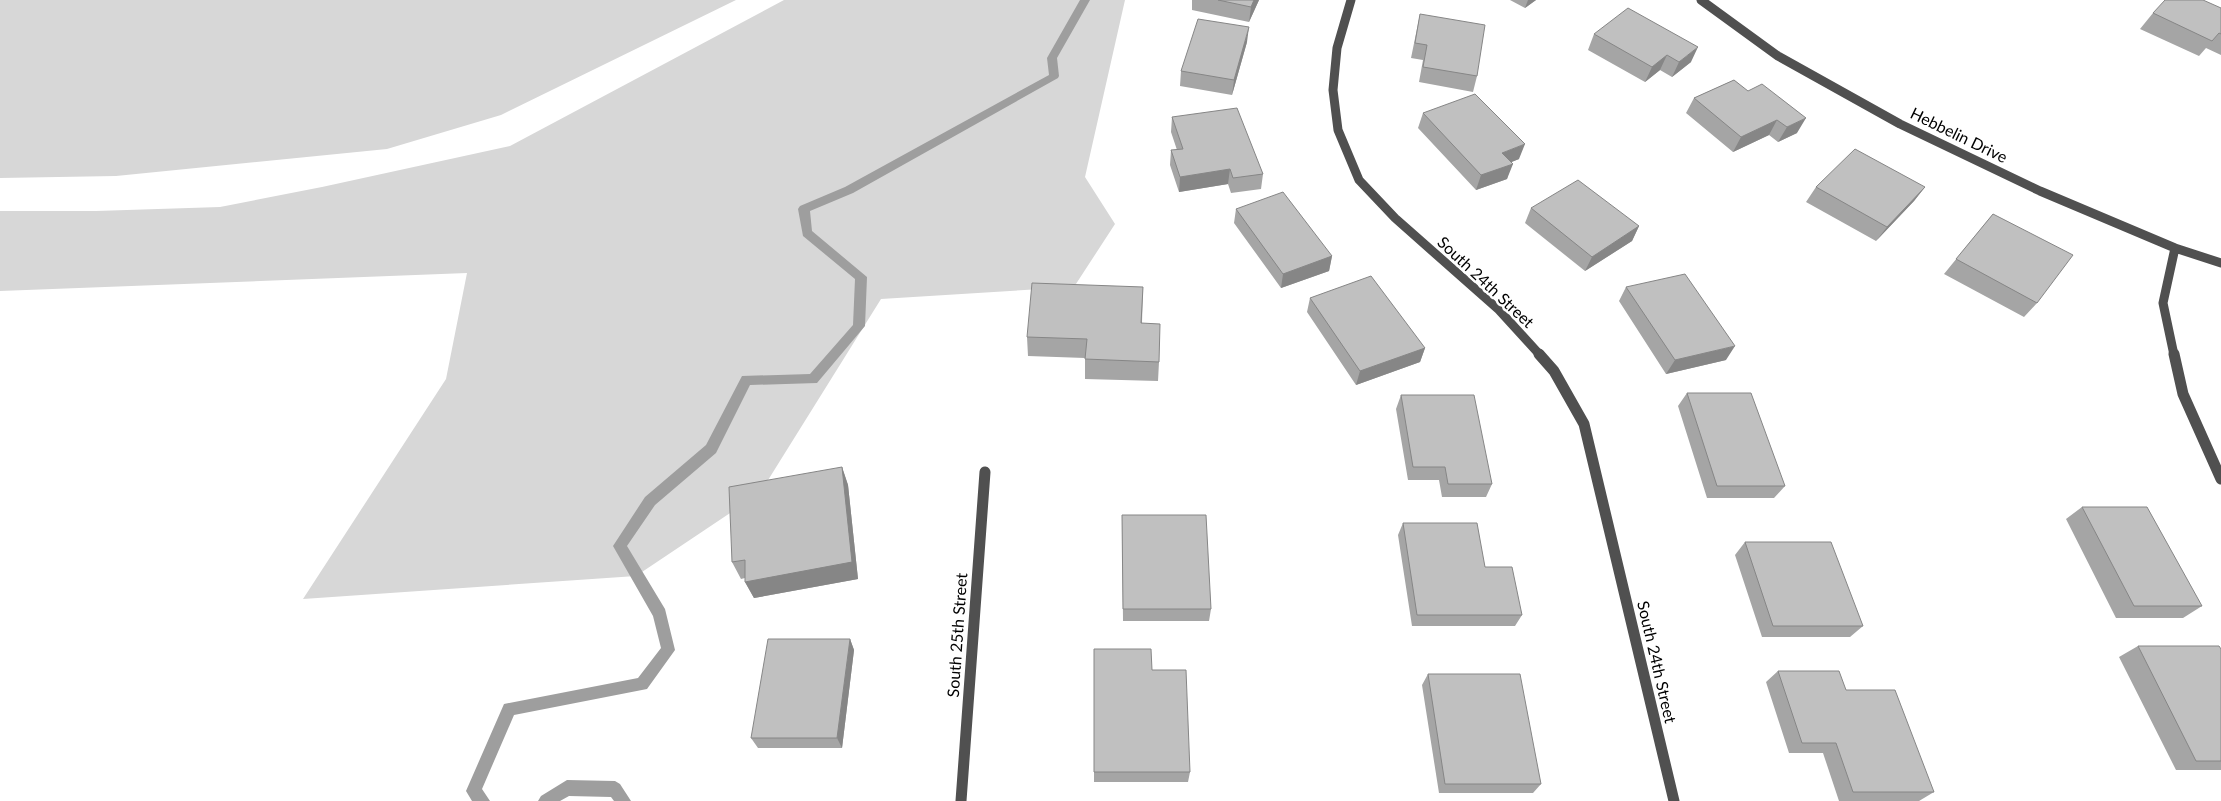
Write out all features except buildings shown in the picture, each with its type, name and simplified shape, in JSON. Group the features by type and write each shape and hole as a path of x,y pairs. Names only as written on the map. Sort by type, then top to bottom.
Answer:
{"street":[{"name":"South 24th Street","path":"1351,0 1337,48 1333,90 1338,130 1360,180 1395,218 1499,310 1554,371 1584,424 1603,497 1674,801"},
{"name":"Hebbelin Drive","path":"1701,0 1778,56 1900,124 2040,191 2175,248 2221,263"},
{"path":"2175,248 2163,303 2183,394 2221,479"},
{"name":"South 25th Street","path":"960,801 985,472"}],"shaded area":[{"path":"0,0 736,0 501,115 387,149 116,176 0,178"},
{"path":"784,0 1125,0 1085,177 1115,224 1074,287 881,299 760,493 636,576 303,599 446,379 467,273 0,291 0,211 96,211 220,207 510,146"}],"waterway":[{"path":"482,801 474,791 509,709 642,684 668,650 660,614 620,546 650,501 711,449 746,380 813,379 859,326 861,277 807,233 804,209 849,190 1054,76 1052,58 1085,0"},
{"path":"546,801 567,788 615,789 623,801"}]}
